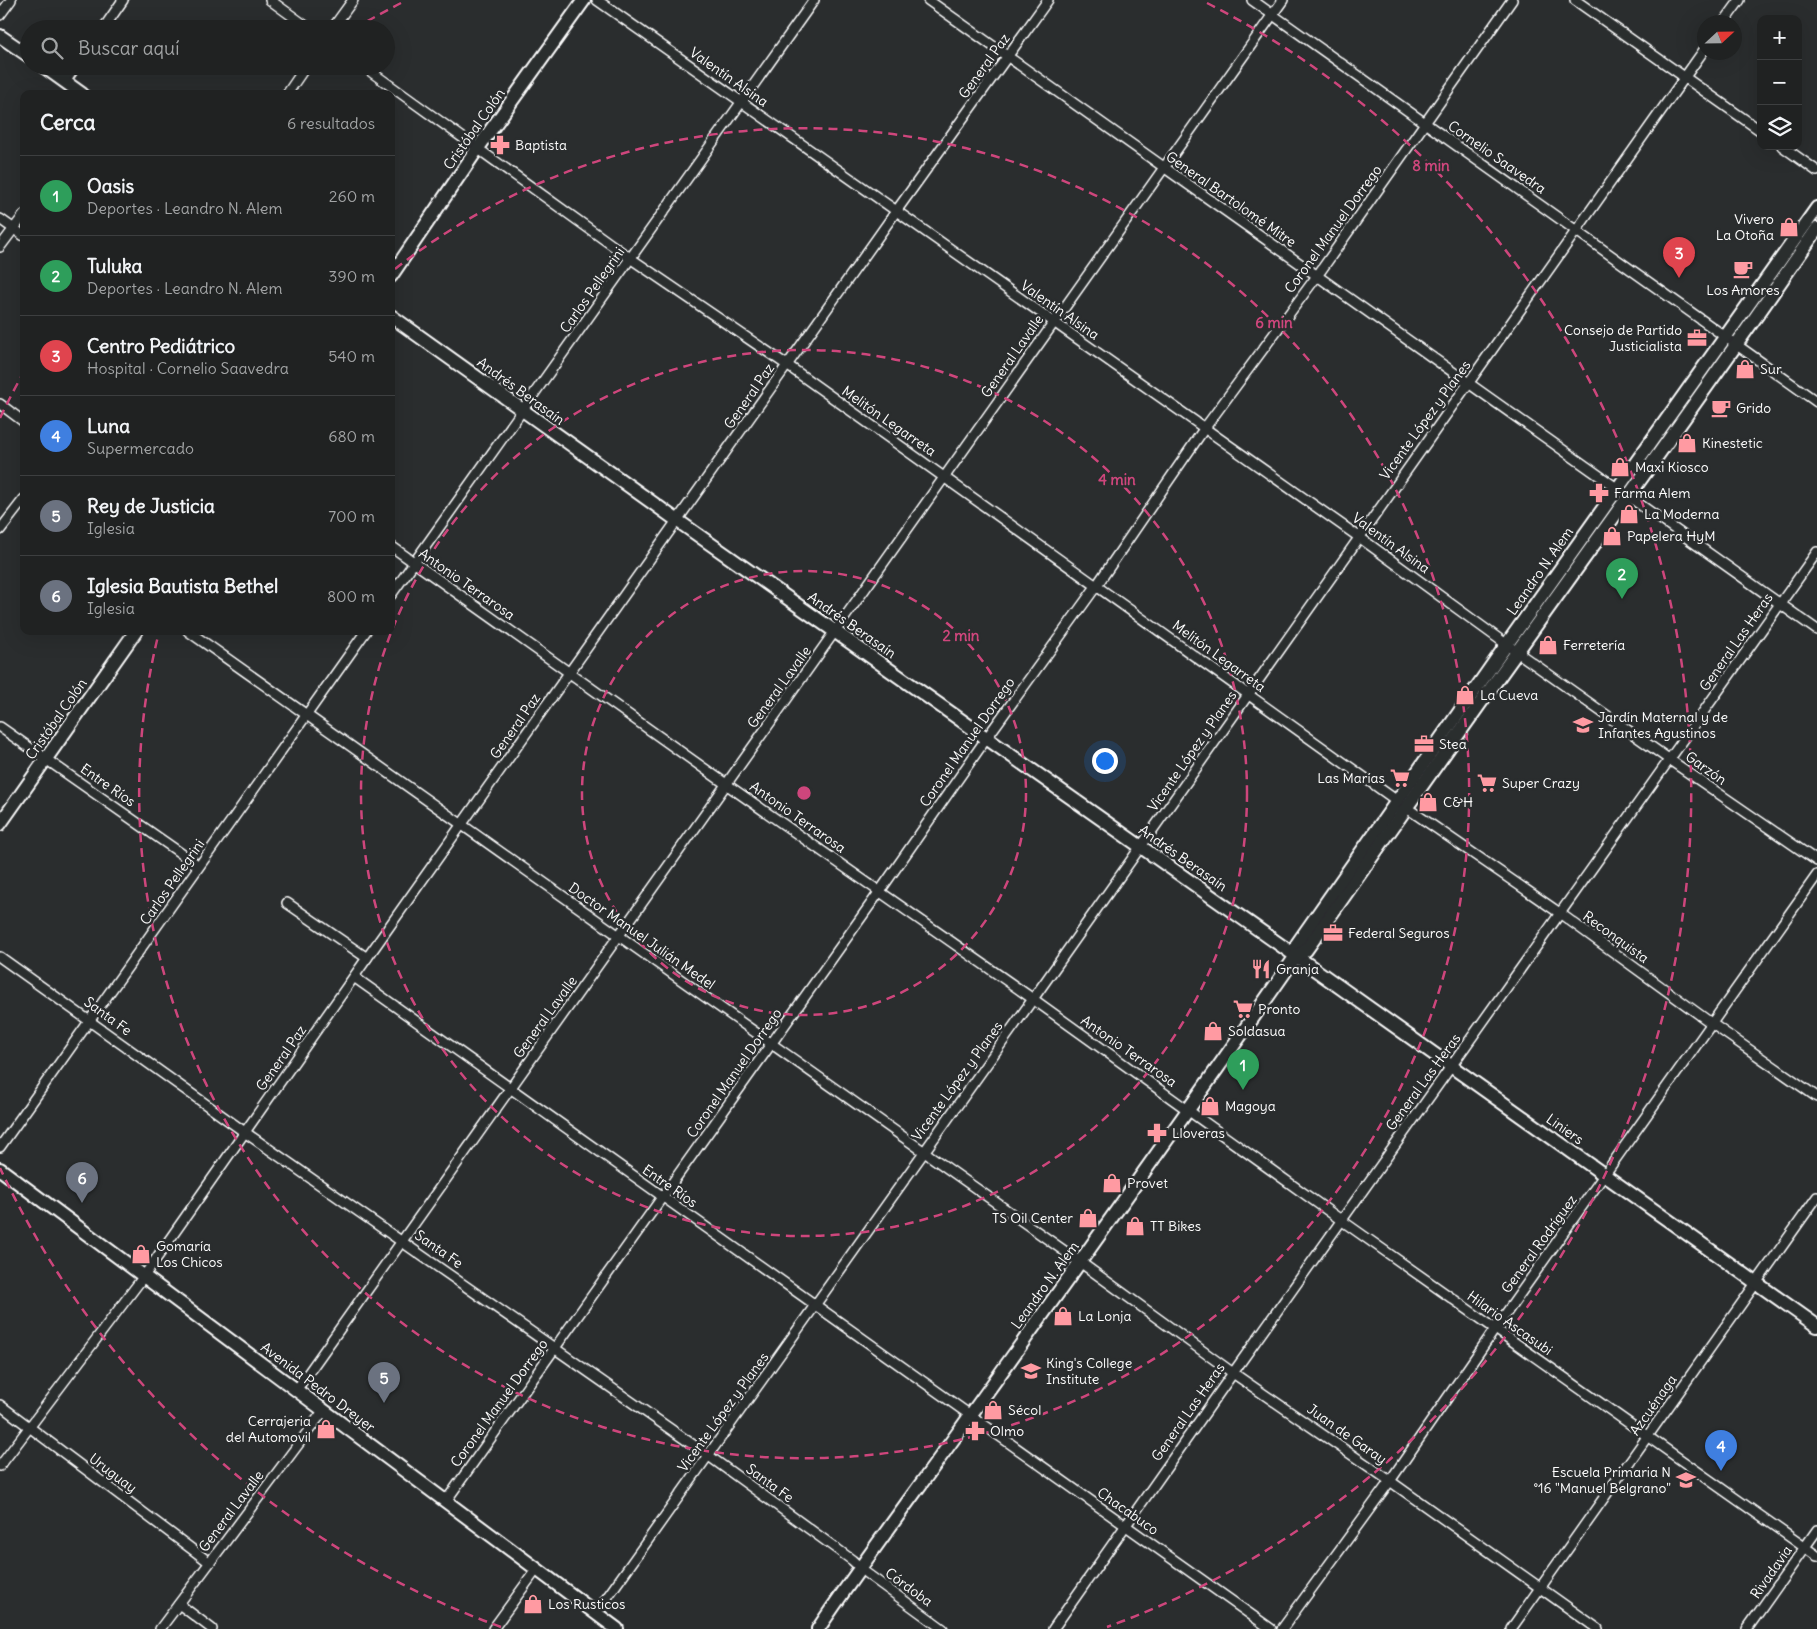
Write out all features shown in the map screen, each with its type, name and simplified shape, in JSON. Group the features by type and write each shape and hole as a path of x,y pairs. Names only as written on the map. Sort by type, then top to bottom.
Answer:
{"main road":[{"name":"Cristóbal Colón","path":"395,270 478,148 584,0"},
{"path":"0,36 20,50"},
{"path":"55,75 76,90"},
{"name":"Leandro N. Alem","path":"818,1629 859,1568 1189,1110 1296,956 1297,944 1402,804 1512,648 1617,489 1817,208"},
{"name":"Leandro N. Alem","path":"1512,648 1628,497 1738,344 1817,229"},
{"name":"Andrés Berasaín","path":"395,319 986,739 1296,956"},
{"name":"Cristóbal Colón","path":"0,824 133,635"},
{"name":"Liniers","path":"1296,956 1817,1326"},
{"name":"Avenida Pedro Dreyer","path":"0,1169 617,1629"}],"street":[{"path":"0,15 11,0"},
{"path":"109,20 123,0"},
{"path":"270,0 298,20"},
{"path":"339,20 353,0"},
{"name":"Valentín Alsina","path":"597,0 897,210 1204,429 1359,536 1512,648"},
{"name":"Carlos Pellegrini","path":"395,589 524,411 630,258 814,0"},
{"name":"General Bartolomé Mitre","path":"928,0 1817,630"},
{"name":"General Paz","path":"0,1466 144,1276 787,365 1048,0"},
{"name":"Cornelio Saavedra","path":"1252,0 1817,402"},
{"name":"General Lavalle","path":"296,1389 836,632 943,476 1283,0"},
{"name":"Coronel Manuel Dorrego","path":"446,1502 1097,585 1204,429 1317,276 1512,0"},
{"path":"1575,0 1757,128"},
{"path":"1729,15 1740,0"},
{"name":"Vicente López y Planes","path":"596,1613 816,1306 1697,60"},
{"path":"65,82 70,75"},
{"path":"290,90 300,75"},
{"name":"Melitón Legarreta","path":"376,75 630,258 787,365 1097,585 1402,804"},
{"path":"1788,150 1817,171"},
{"path":"0,218 20,233"},
{"path":"0,247 20,221"},
{"path":"0,404 20,419"},
{"path":"0,530 20,511"},
{"name":"Antonio Terrarosa","path":"395,549 1189,1110"},
{"name":"General Las Heras","path":"1053,1629 1232,1373 1817,552"},
{"name":"Doctor Manuel Julián Medel","path":"194,635 1080,1262"},
{"name":"Carlos Pellegrini","path":"0,1147 363,635"},
{"name":"Garzón","path":"1512,648 1817,861"},
{"name":"Entre Ríos","path":"0,727 199,866"},
{"name":"Reconquista","path":"1402,804 1817,1097"},
{"name":"General Rodríguez","path":"1282,1629 1390,1481 1495,1329 1817,875"},
{"path":"287,903 367,958"},
{"name":"Santa Fe","path":"0,957 246,1133 709,1456 852,1560 859,1568"},
{"name":"Entre Ríos","path":"354,977 970,1416"},
{"name":"Hilario Ascasubi","path":"1189,1110 1341,1220 1817,1556"},
{"name":"Azcuénaga","path":"1511,1629 1817,1197"},
{"name":"Juan de Garay","path":"1080,1262 1232,1373 1390,1481 1598,1629"},
{"name":"Uruguay","path":"0,1405 209,1562"},
{"name":"General Lavalle","path":"160,1629 324,1410"},
{"name":"Chacabuco","path":"970,1416 1271,1629"},
{"name":"Rivadavia","path":"1747,1629 1817,1530"},
{"name":"Córdoba","path":"859,1568 943,1629"},
{"path":"493,1629 536,1570"},
{"path":"179,1604 212,1629"}],"place":[{"name":"Baptista","path":"500,145"},
{"name":"Vivero La Otoña","path":"1789,227"},
{"name":"Los Amores","path":"1743,269"},
{"name":"Centro Pediátrico","path":"1679,278"},
{"name":"Consejo de Partido Justicialista","path":"1697,338"},
{"name":"Sur","path":"1745,369"},
{"name":"Grido","path":"1721,408"},
{"name":"Kinestetic","path":"1687,443"},
{"name":"Maxi Kiosco","path":"1620,467"},
{"name":"Farma Alem","path":"1599,493"},
{"name":"La Moderna","path":"1629,514"},
{"name":"Papelera HyM","path":"1612,536"},
{"name":"Tuluka","path":"1622,599"},
{"name":"Ferretería","path":"1548,645"},
{"name":"La Cueva","path":"1465,695"},
{"name":"Jardín Maternal y de Infantes Agustinos","path":"1583,725"},
{"name":"Stea","path":"1424,744"},
{"name":"Las Marías","path":"1400,778"},
{"name":"Super Crazy","path":"1487,783"},
{"name":"C&H","path":"1428,802"},
{"name":"Federal Seguros","path":"1333,933"},
{"name":"Granja","path":"1261,969"},
{"name":"Pronto","path":"1243,1009"},
{"name":"Soldasua","path":"1213,1031"},
{"name":"Oasis","path":"1243,1090"},
{"name":"Magoya","path":"1210,1106"},
{"name":"Lloveras","path":"1157,1133"},
{"name":"Provet","path":"1112,1183"},
{"name":"Iglesia Bautista Bethel","path":"82,1203"},
{"name":"TS Oil Center","path":"1088,1218"},
{"name":"TT Bikes","path":"1135,1226"},
{"name":"Gomaría Los Chicos","path":"141,1254"},
{"name":"La Lonja","path":"1063,1316"},
{"name":"King's College Institute","path":"1031,1371"},
{"name":"Rey de Justicia","path":"384,1403"},
{"name":"Sécol","path":"993,1410"},
{"name":"Cerrajeria del Automovil","path":"326,1429"},
{"name":"Olmo","path":"975,1431"},
{"name":"Luna","path":"1721,1471"},
{"name":"Escuela Primaria N °16 \"Manuel Belgrano\"","path":"1686,1480"},
{"name":"Los Rusticos","path":"533,1604"}]}
